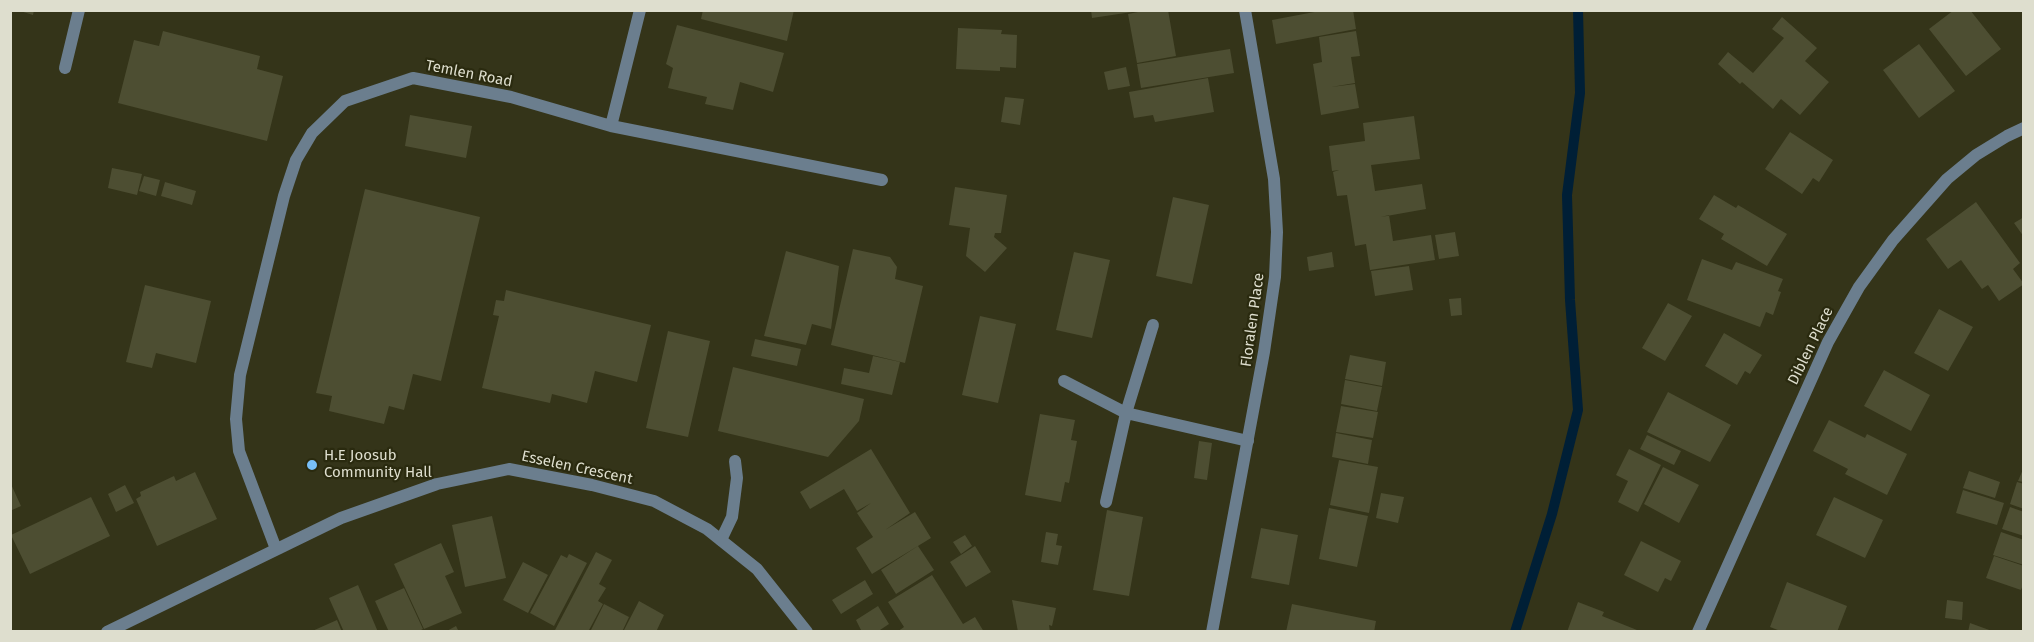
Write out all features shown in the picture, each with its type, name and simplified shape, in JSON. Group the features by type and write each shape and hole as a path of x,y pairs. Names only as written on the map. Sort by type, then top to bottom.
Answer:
{"street":[{"path":"65,68 79,10"},
{"path":"611,126 640,10"},
{"name":"Floralen Place","path":"1212,632 1264,352 1275,277 1277,232 1274,179 1245,10"},
{"name":"Temlen Road","path":"276,549 238,451 236,419 240,375 284,196 296,160 312,133 345,101 413,78 511,97 611,126 882,180"},
{"name":"Diblen Place","path":"1698,632 1828,342 1858,287 1893,240 1947,179 1976,155 2024,128"},
{"path":"1106,502 1126,413 1153,325"},
{"path":"1064,381 1126,413 1248,441"},
{"path":"721,540 732,517 737,478 735,461"},
{"name":"Esselen Crescent","path":"107,632 341,518 437,484 509,469 592,485 654,501 707,529 757,569 807,632"}],"building":[{"path":"17,10 34,10 33,15"},
{"path":"703,10 794,10 787,41 701,19"},
{"path":"1091,10 1132,10 1132,12 1092,18"},
{"path":"1148,10 1168,10 1176,56 1137,63 1128,14"},
{"path":"1325,10 1353,10 1356,29 1276,44 1272,20"},
{"path":"1954,10 1970,10 2001,49 1966,76 1929,29"},
{"path":"1782,17 1817,48 1805,61 1829,82 1800,115 1781,99 1773,109 1718,64 1728,52 1753,73 1784,38 1772,29"},
{"path":"677,25 784,53 773,92 740,82 733,110 705,104 707,97 668,88 673,68 666,64"},
{"path":"958,28 1002,30 1001,34 1017,35 1016,68 1000,67 1000,71 956,69"},
{"path":"163,31 260,56 257,69 283,76 267,141 118,103 134,40 159,46"},
{"path":"1356,31 1360,56 1351,57 1355,83 1331,87 1355,84 1359,108 1321,115 1313,64 1322,62 1319,37"},
{"path":"1919,44 1955,91 1919,118 1883,70"},
{"path":"1230,49 1234,73 1141,88 1137,64"},
{"path":"1126,67 1130,86 1108,90 1104,72"},
{"path":"1208,78 1214,112 1155,122 1153,115 1134,118 1129,92"},
{"path":"1005,97 1024,99 1020,125 1001,122"},
{"path":"410,115 472,126 466,158 405,146"},
{"path":"1414,116 1420,159 1371,165 1375,191 1422,184 1426,209 1389,216 1393,241 1431,235 1435,260 1370,270 1366,244 1355,246 1347,195 1337,196 1333,172 1339,170 1332,171 1329,146 1365,141 1363,123"},
{"path":"1790,132 1833,160 1819,182 1813,178 1802,194 1765,169"},
{"path":"112,168 142,174 137,195 108,188"},
{"path":"144,176 160,180 156,196 139,191"},
{"path":"165,182 196,191 192,205 161,196"},
{"path":"955,187 1007,195 1001,233 995,233 994,237 1007,248 985,272 966,256 970,228 949,225"},
{"path":"365,189 480,217 441,381 413,374 404,410 389,406 384,424 329,411 332,396 316,393"},
{"path":"1714,195 1736,208 1738,205 1787,234 1767,266 1721,239 1724,234 1699,219"},
{"path":"1173,197 1209,205 1192,284 1156,276"},
{"path":"1976,202 2020,263 2013,269 2024,284 1999,301 1988,285 1982,289 1961,260 1948,269 1926,239"},
{"path":"2024,217 2024,237 2014,223"},
{"path":"1455,232 1459,256 1439,259 1435,235"},
{"path":"853,249 890,257 897,267 895,279 923,286 905,363 831,345"},
{"path":"786,251 839,266 831,329 812,324 806,345 764,336"},
{"path":"1074,252 1110,260 1092,338 1056,330"},
{"path":"1332,252 1334,267 1309,271 1307,257"},
{"path":"1702,259 1732,270 1736,262 1783,279 1773,315 1766,312 1760,327 1687,300"},
{"path":"1409,266 1413,290 1375,296 1371,271"},
{"path":"145,285 211,301 196,363 156,353 152,368 126,362"},
{"path":"506,290 651,325 637,382 595,371 587,403 552,394 550,403 482,388 499,316 493,315 496,300 504,301"},
{"path":"1461,298 1462,315 1451,316 1449,299"},
{"path":"1668,303 1692,316 1665,361 1642,348"},
{"path":"1939,309 1973,327 1948,371 1914,353"},
{"path":"980,316 1016,324 998,403 962,395"},
{"path":"668,331 710,341 688,437 646,428"},
{"path":"1724,333 1762,355 1750,374 1745,371 1737,385 1705,366"},
{"path":"755,339 801,349 797,366 751,356"},
{"path":"1350,355 1386,362 1382,386 1345,379"},
{"path":"873,356 900,362 892,395 841,384 844,368 869,373"},
{"path":"733,367 864,399 859,421 828,457 718,431"},
{"path":"1884,370 1930,395 1911,431 1864,406"},
{"path":"1345,380 1382,387 1377,411 1341,404"},
{"path":"1668,392 1731,425 1710,462 1647,432"},
{"path":"1341,406 1378,412 1373,438 1336,432"},
{"path":"1040,414 1075,420 1071,440 1077,441 1069,483 1065,482 1061,502 1025,495"},
{"path":"1829,420 1865,438 1867,434 1907,454 1887,495 1845,474 1848,469 1813,451"},
{"path":"1336,433 1372,440 1368,464 1332,457"},
{"path":"1647,435 1681,451 1674,465 1640,449"},
{"path":"1199,441 1212,443 1207,480 1194,478"},
{"path":"871,449 910,513 885,530 915,512 931,538 872,574 856,548 873,537 857,513 871,503 857,511 844,489 810,509 800,492"},
{"path":"1629,449 1661,465 1638,512 1618,502 1628,481 1616,475"},
{"path":"1339,460 1378,467 1369,513 1330,505"},
{"path":"1663,467 1699,485 1679,523 1644,504"},
{"path":"2024,467 2024,482 2018,481"},
{"path":"1969,471 2000,482 1995,498 1963,488"},
{"path":"195,472 217,519 157,546 136,499 141,496 140,492 174,476 176,481"},
{"path":"10,482 21,506 10,511"},
{"path":"2017,482 2024,484 2024,509 2010,504"},
{"path":"125,485 134,503 116,512 108,494"},
{"path":"1963,490 2004,503 1997,525 1956,513"},
{"path":"1381,493 1404,497 1398,523 1376,518"},
{"path":"91,497 110,536 30,574 11,535"},
{"path":"1834,497 1883,520 1865,558 1816,535"},
{"path":"2010,507 2024,512 2024,536 2002,529"},
{"path":"1329,508 1368,516 1357,567 1319,559"},
{"path":"1107,510 1143,517 1129,596 1093,590"},
{"path":"492,516 506,578 465,587 452,525"},
{"path":"1261,528 1298,535 1289,585 1251,578"},
{"path":"1046,532 1058,534 1056,545 1062,546 1058,565 1041,562"},
{"path":"2001,532 2024,540 2024,565 1993,555"},
{"path":"965,535 972,546 961,554 953,542"},
{"path":"1641,541 1681,561 1671,581 1665,578 1658,592 1624,575"},
{"path":"441,543 454,572 445,576 462,613 424,629 394,564"},
{"path":"918,546 934,570 896,594 881,570"},
{"path":"975,546 991,572 966,587 950,562"},
{"path":"596,552 612,560 599,584 606,588 598,601 603,604 588,632 554,632"},
{"path":"569,554 587,563 554,626 530,613 561,555 567,558"},
{"path":"1994,556 2024,566 2024,582 2021,590 1986,578"},
{"path":"523,562 548,575 528,613 503,600"},
{"path":"932,575 963,624 975,617 984,632 897,632 904,627 888,602"},
{"path":"865,580 873,594 841,614 832,600"},
{"path":"1787,582 1847,606 1837,632 1783,632 1770,627"},
{"path":"358,585 378,632 344,632 329,598"},
{"path":"404,588 423,629 417,632 389,632 375,601"},
{"path":"1012,600 1056,608 1052,626 1049,625 1050,632 1018,632"},
{"path":"1947,600 1963,602 1962,620 1945,618"},
{"path":"639,601 664,615 656,632 623,632"},
{"path":"1578,602 1604,612 1602,616 1642,632 1567,632"},
{"path":"604,604 629,617 622,632 590,632"},
{"path":"1292,604 1376,621 1374,632 1286,632"},
{"path":"878,606 889,624 877,632 862,632 856,620"},
{"path":"337,620 342,632 310,632"},
{"path":"1970,623 1992,631 1992,632 1968,632"},
{"path":"456,626 459,632 445,632"}],"waterway":[{"path":"1515,632 1552,514 1578,410 1570,300 1567,195 1580,93 1578,10"}],"place":[{"name":"H.E Joosub Community Hall","path":"312,465"}]}
